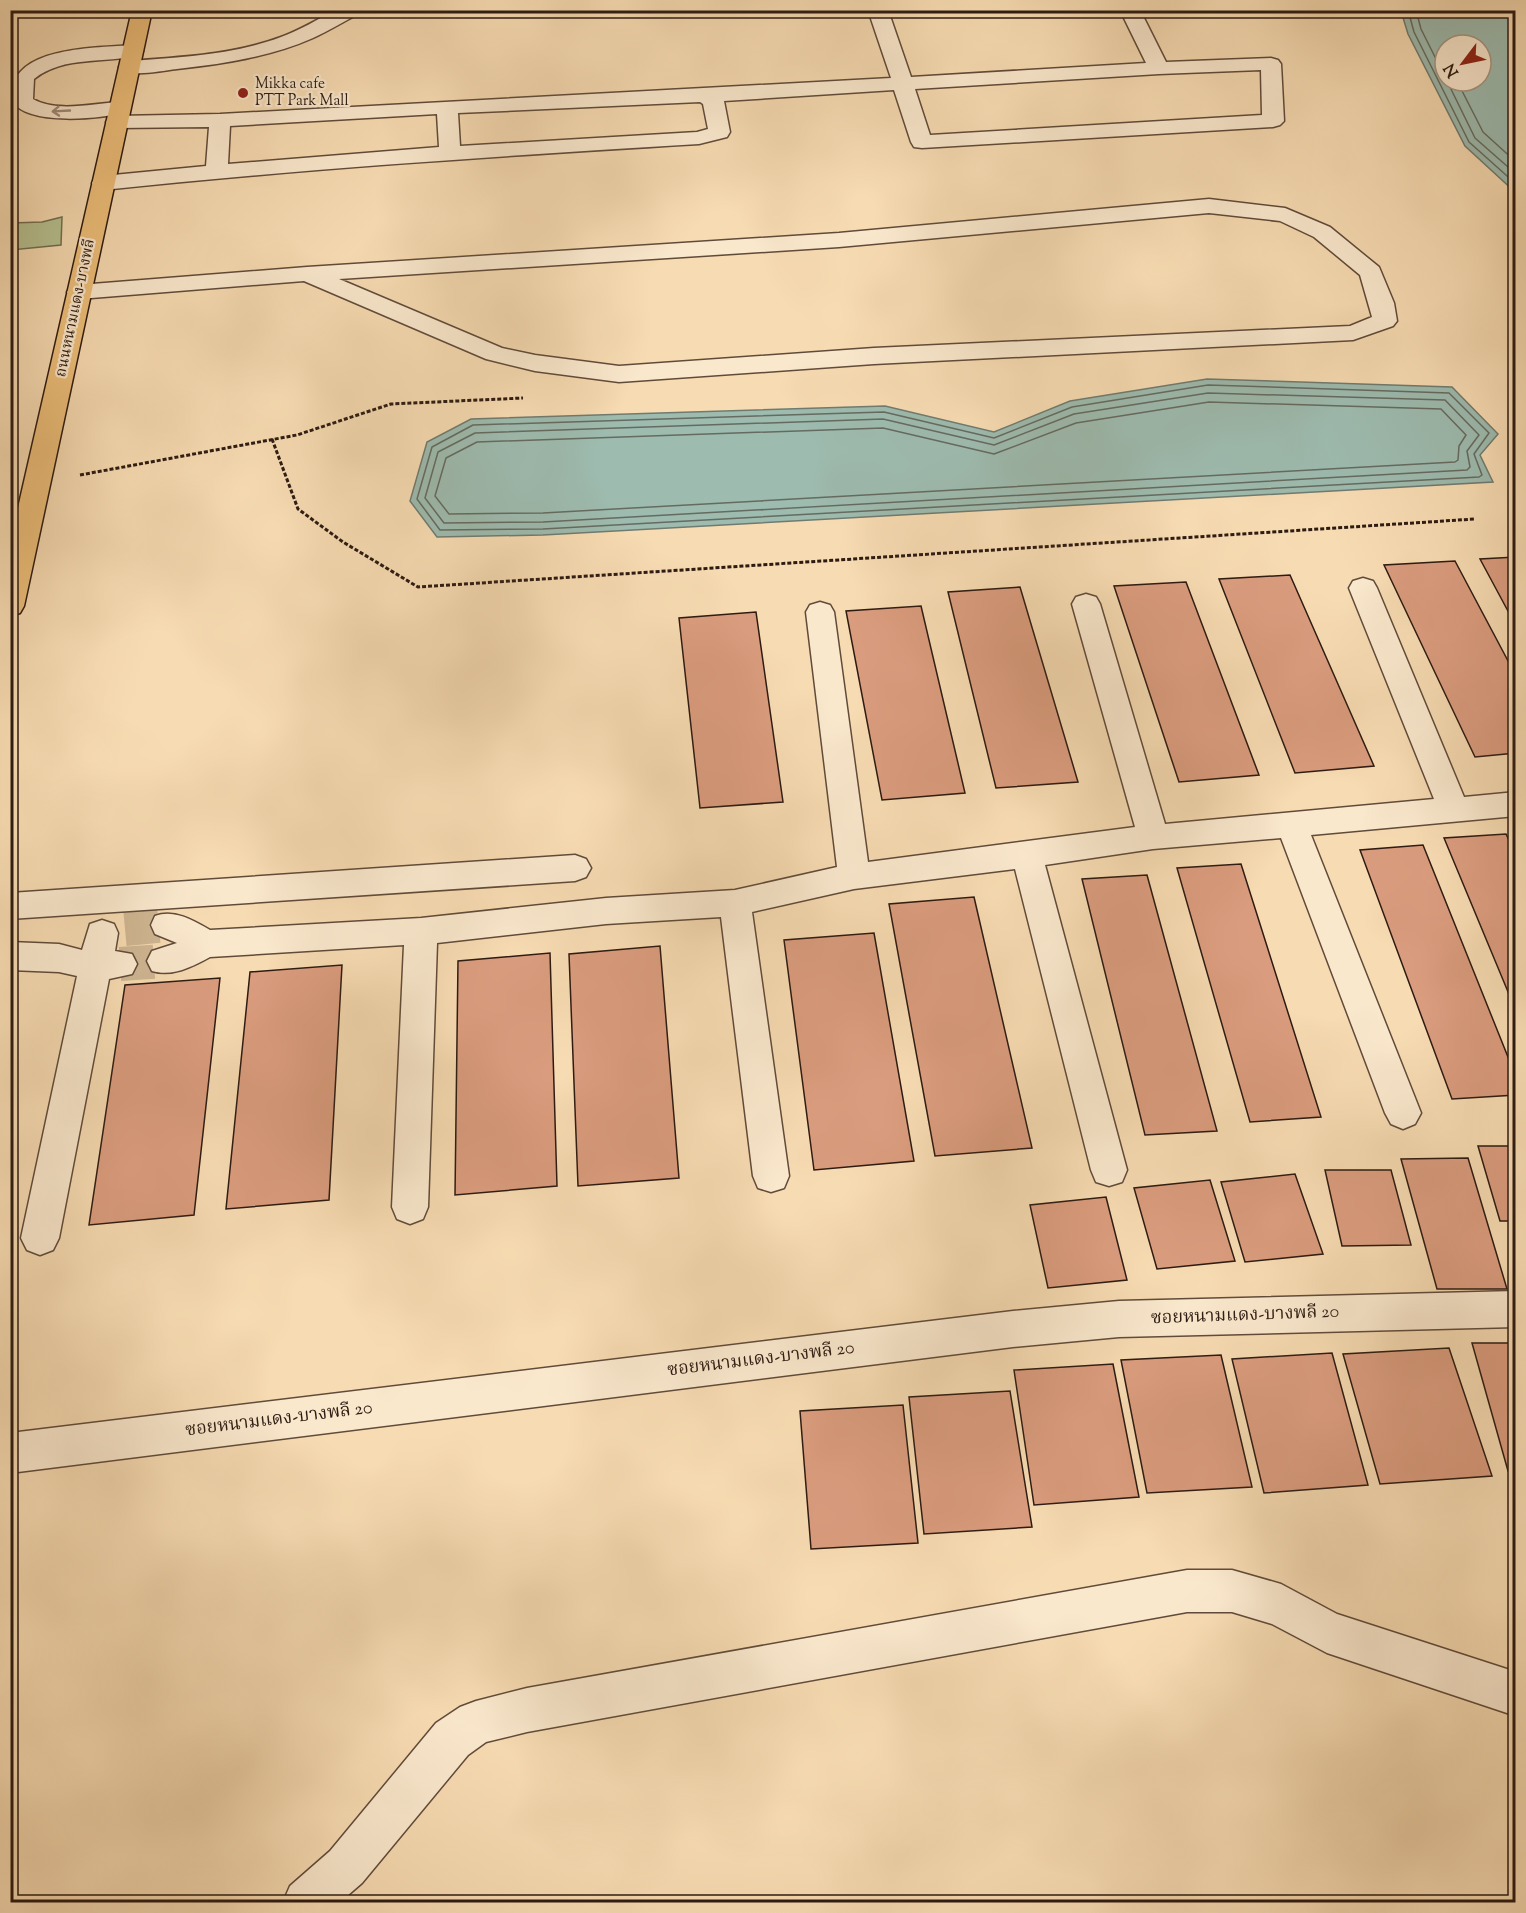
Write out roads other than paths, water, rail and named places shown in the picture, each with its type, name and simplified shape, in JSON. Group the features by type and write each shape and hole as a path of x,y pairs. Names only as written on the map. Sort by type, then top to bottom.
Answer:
{"main road":[{"name":"ถนนหนามแดง-บางพลี","path":"10,606 142,10"}],"street":[{"path":"351,10 305,34 276,45 189,63 76,56 38,67 17,86 23,102 32,109 220,120 702,96 900,82 1159,68 1271,64 1273,121 922,142 900,82 878,10"},
{"path":"1130,10 1159,68"},
{"path":"103,183 217,171 711,136 719,132 714,100 702,96"},
{"path":"447,107 450,153"},
{"path":"217,171 220,120"},
{"path":"79,292 307,274 839,240 1209,206 1285,215 1322,232 1371,272 1382,303 1385,321 1353,333 874,356 620,374 535,363 495,354 307,274"},
{"path":"1363,588 1453,808"},
{"path":"1086,604 1153,837"},
{"path":"820,612 854,876"},
{"path":"164,961 184,955 205,944 421,932 606,911 735,903 854,876 1153,837 1515,804"},
{"path":"1292,826 1402,1113"},
{"path":"1027,855 1109,1170"},
{"path":"10,906 575,868"},
{"path":"735,903 771,1176"},
{"path":"167,925 184,930 205,944"},
{"path":"40,1238 108,966 114,931 59,958"},
{"path":"410,1208 421,932"},
{"path":"10,956 59,958 108,966"},
{"name":"ซอยหนามแดง-บางพลี 20","path":"10,1453 1025,1328 1119,1319 1515,1309"},
{"path":"306,1902 346,1867 452,1739 476,1724 527,1710 1187,1591 1232,1591 1281,1605 1327,1632 1515,1694"}],"water":[{"path":"1401,11 1515,11 1515,192 1465,146 1438,93 1493,93 1493,33 1433,33 1433,83 1408,34"},
{"path":"1207,379 1452,387 1498,434 1480,455 1493,482 543,535 437,537 410,501 427,442 471,419 885,406 994,432 1070,401"}],"tunnel":[{"path":"125,929 167,925"},
{"path":"120,964 164,961"}],"place":[{"name":"Mikka cafe PTT Park Mall","path":"243,93"}]}
